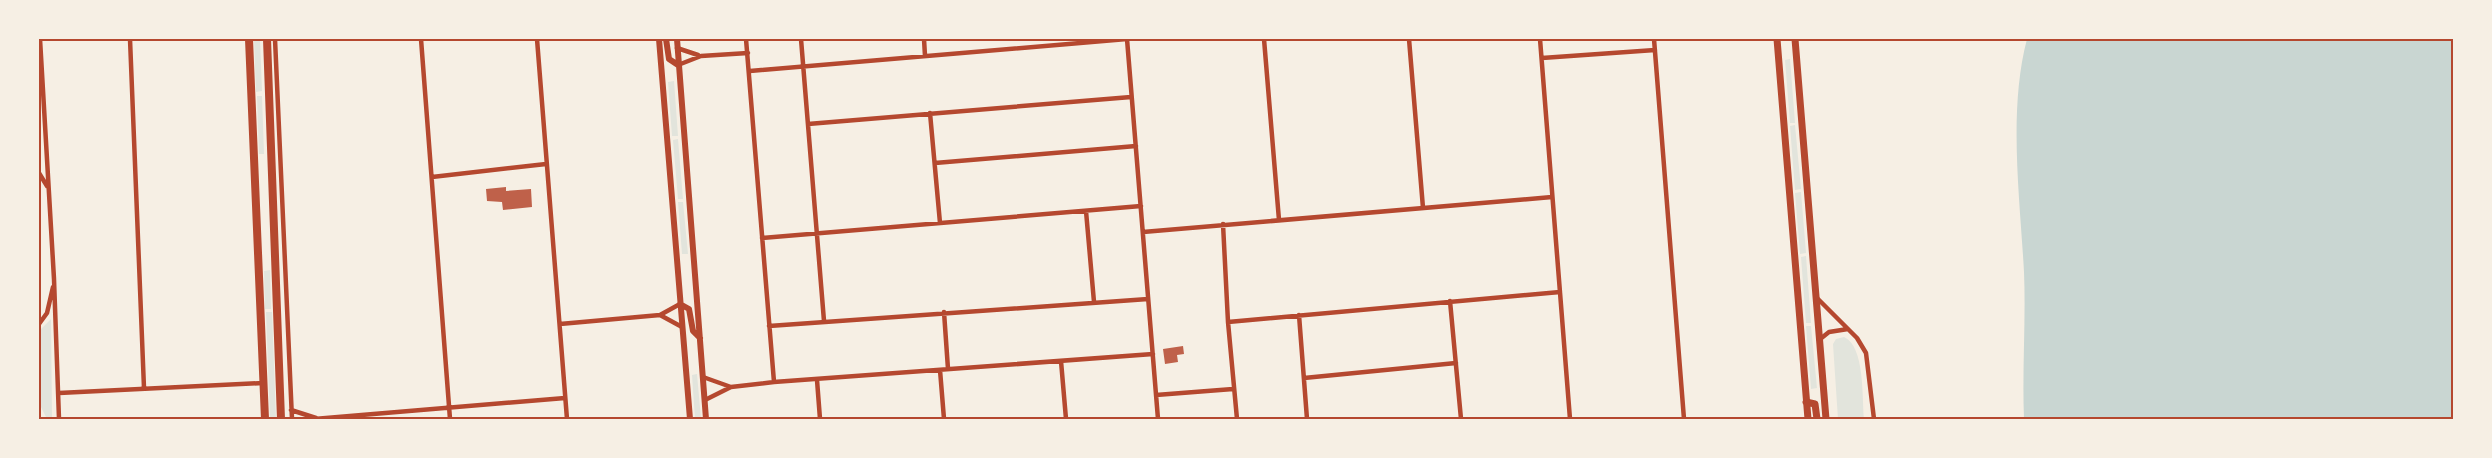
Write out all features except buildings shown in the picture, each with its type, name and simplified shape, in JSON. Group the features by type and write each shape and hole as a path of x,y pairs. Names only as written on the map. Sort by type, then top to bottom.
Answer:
{"main road":[{"path":"249,39 265,419"},
{"path":"267,39 281,419"},
{"path":"1777,39 1808,419"},
{"path":"1795,39 1814,295 1826,419"},
{"path":"276,267 284,262"},
{"path":"1806,402 1815,404 1817,419"},
{"path":"259,419 264,404"}],"street":[{"path":"40,39 42,130 54,279 59,419"},
{"path":"130,39 144,388"},
{"path":"274,39 292,419"},
{"path":"422,39 450,419"},
{"path":"537,39 567,419"},
{"path":"659,39 690,419"},
{"path":"666,39 669,59 678,65"},
{"path":"677,39 706,419"},
{"path":"746,39 774,382"},
{"path":"801,39 824,321"},
{"path":"924,39 925,56"},
{"path":"750,71 1061,42 1127,39 1158,419"},
{"path":"1264,39 1279,220"},
{"path":"1409,39 1423,208"},
{"path":"1540,39 1570,419"},
{"path":"1654,39 1684,419"},
{"path":"677,48 701,56"},
{"path":"1542,58 1655,50"},
{"path":"678,65 701,56 748,53"},
{"path":"808,124 1131,97"},
{"path":"930,112 940,223"},
{"path":"935,163 1137,146"},
{"path":"432,177 546,164"},
{"path":"39,173 47,187"},
{"path":"1143,232 1552,197"},
{"path":"762,238 1141,206"},
{"path":"1086,211 1094,302"},
{"path":"1223,225 1228,322 1237,419"},
{"path":"39,324 47,313 54,279"},
{"path":"1228,322 1560,291"},
{"path":"1814,295 1860,342 1868,359 1874,419"},
{"path":"769,326 1148,299"},
{"path":"1450,302 1461,419"},
{"path":"560,324 660,315 680,304"},
{"path":"680,304 689,309 693,331 700,338"},
{"path":"944,312 948,369"},
{"path":"660,315 682,327"},
{"path":"1299,315 1307,419"},
{"path":"1819,340 1829,332 1848,329"},
{"path":"705,400 731,387 774,382 1153,354"},
{"path":"1061,361 1066,419"},
{"path":"1304,378 1456,363"},
{"path":"940,370 944,419"},
{"path":"703,377 731,387"},
{"path":"817,380 820,419"},
{"path":"59,393 263,383"},
{"path":"1156,395 1233,389"},
{"path":"291,410 315,419 565,398"}],"shaded area":[{"path":"254,39 260,39 262,91 256,92"},
{"path":"2027,39 2453,39 2453,419 2024,419 2024,272 2018,185 2017,125 2021,67"},
{"path":"1790,59 1795,123 1790,123 1785,60"},
{"path":"674,81 678,136 672,136 668,82"},
{"path":"257,96 262,96 264,154 259,154"},
{"path":"1795,125 1801,189 1795,190 1790,126"},
{"path":"678,139 683,199 678,199 673,140"},
{"path":"1801,192 1806,253 1800,254 1795,193"},
{"path":"678,202 683,202 688,254 682,254"},
{"path":"1806,256 1811,323 1806,323 1801,257"},
{"path":"270,270 271,309 265,309 264,271"},
{"path":"266,312 272,312 276,419 270,419"},
{"path":"51,319 52,419 47,419 39,403 39,331"},
{"path":"1806,326 1811,326 1817,388 1811,389"},
{"path":"1844,337 1851,342 1859,361 1864,419 1838,419 1833,344 1836,339"},
{"path":"697,374 701,419 695,419 692,375"}]}
